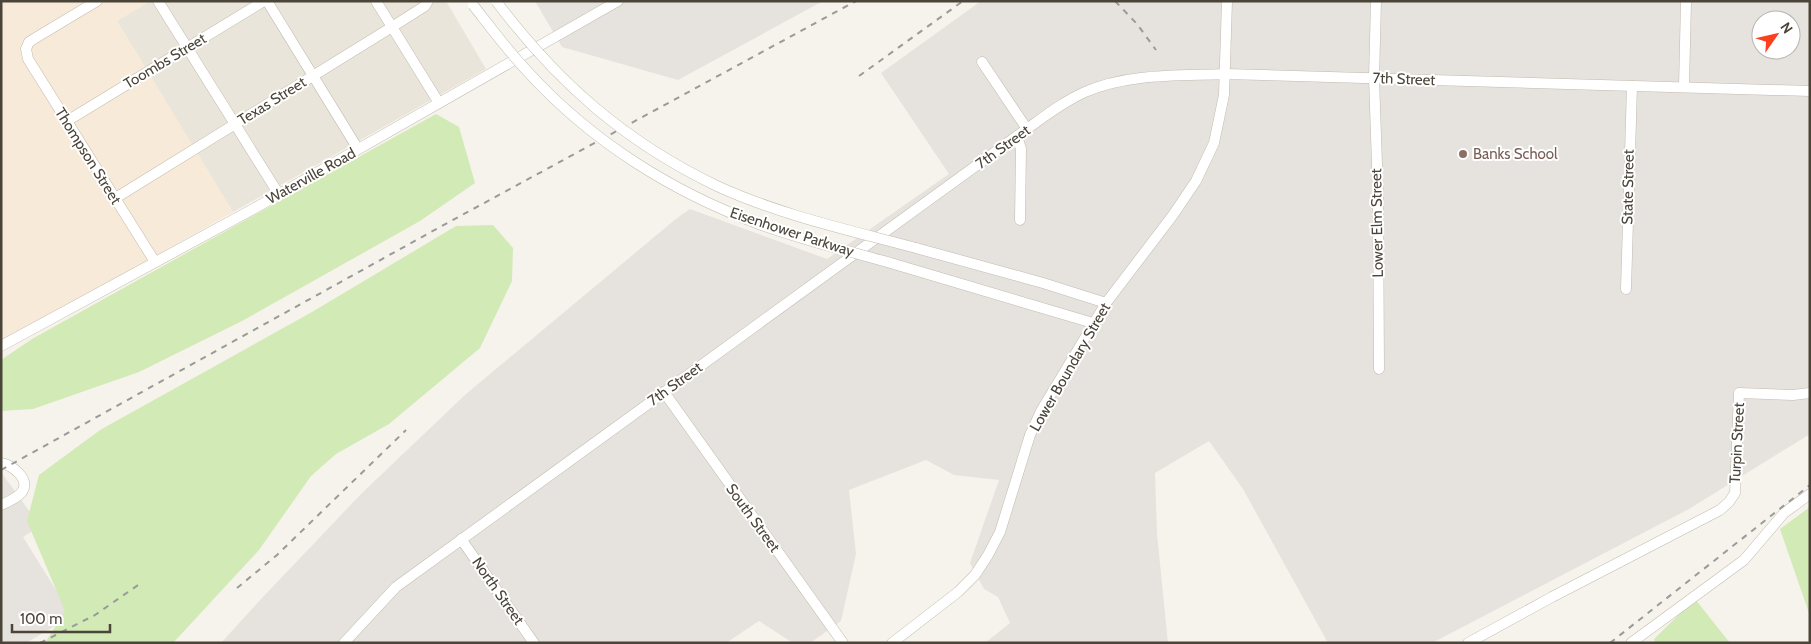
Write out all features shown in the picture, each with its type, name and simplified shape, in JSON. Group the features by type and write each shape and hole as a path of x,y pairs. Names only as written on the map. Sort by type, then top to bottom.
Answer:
{"street":[{"name":"Thompson Street","path":"98,1 29,42 26,49 28,59 154,262"},
{"path":"158,1 278,193"},
{"path":"265,1 313,74 358,149"},
{"name":"Toombs Street","path":"66,121 265,1"},
{"path":"376,1 439,103"},
{"name":"Texas Street","path":"114,199 313,74 392,27 424,6 428,1"},
{"name":"Eisenhower Parkway","path":"496,1 531,46 564,80 613,122 660,155 717,186 776,208 1043,283 1106,303"},
{"name":"Waterville Road","path":"1,346 358,149 618,1"},
{"name":"Lower Boundary Street","path":"892,643 958,592 975,575 1000,532 1034,425 1106,303 1173,215 1196,181 1214,143 1221,112 1225,74 1227,1"},
{"name":"Lower Elm Street","path":"1376,1 1374,78 1378,193 1379,368"},
{"path":"1684,87 1686,1"},
{"name":"Eisenhower Parkway","path":"472,3 507,48 554,99 602,139 649,172 714,206 761,225 1093,324"},
{"path":"982,62 1027,129"},
{"name":"7th Street","path":"344,643 396,587 461,539 1017,136 1072,98 1102,86 1141,78 1225,74 1810,91"},
{"name":"State Street","path":"1626,289 1632,86"},
{"path":"1017,136 1021,149 1020,220"},
{"name":"South Street","path":"664,392 843,643"},
{"name":"Turpin Street","path":"1468,643 1720,510 1729,502 1734,492 1739,393 1793,395 1810,393"},
{"path":"1,463 18,472 24,486 22,492 1,505"},
{"path":"1631,643 1744,560 1784,513 1810,494"},
{"name":"North Street","path":"461,539 534,643"}],"shaded area":[{"path":"1,1 146,1 147,3 117,21 233,212 75,301 1,340"},
{"path":"146,1 446,1 486,69 233,212 117,21 147,3"},
{"path":"535,1 823,1 678,80 562,47"},
{"path":"981,1 1810,1 1810,434 1689,509 1432,643 1328,643 1243,489 1209,441 1155,473 1157,534 1168,643 985,643 1010,623 998,597 984,589 970,563 999,480 954,475 926,460 849,490 856,554 841,621 810,643 793,643 759,621 726,643 221,643 362,493 466,394 690,209 827,259 949,174 881,73"},
{"path":"1,472 40,526 23,537 72,616 26,643 1,643"}],"green space":[{"path":"436,114 459,127 475,183 420,221 242,321 139,372 33,409 1,411 1,360 32,339"},
{"path":"493,225 513,248 512,281 480,348 389,424 336,454 311,476 259,550 173,643 45,643 65,611 27,521 39,475 100,430 312,312 456,226"},
{"path":"1810,507 1810,616 1780,529"},
{"path":"1695,599 1730,643 1655,643 1654,639"}],"railway":[{"path":"1,470 440,227 856,1"},
{"path":"859,76 963,1"},
{"path":"1115,1 1137,24 1156,50"},
{"path":"237,588 277,555 406,430"},
{"path":"1610,643 1810,485"},
{"path":"40,643 95,615 141,583"}],"place":[{"name":"Banks School","path":"1463,154"}]}
